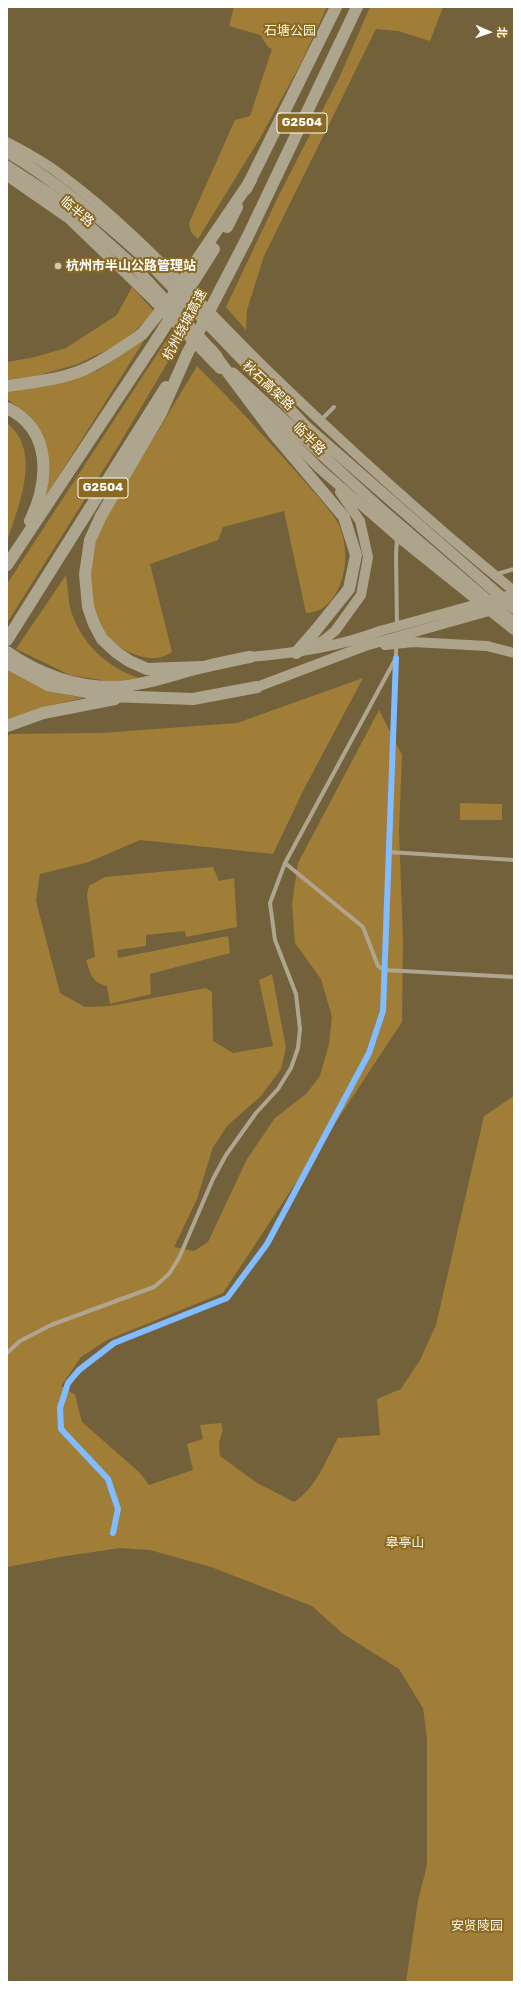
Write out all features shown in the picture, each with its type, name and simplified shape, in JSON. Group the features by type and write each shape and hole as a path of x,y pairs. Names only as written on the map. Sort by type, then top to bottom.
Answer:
{"highway":[{"name":"杭州绕城高速","path":"9,562 157,339 227,227 336,7"},
{"name":"杭州绕城高速","path":"7,640 187,354 246,238 358,7"},
{"name":"秋石高架路","path":"7,152 58,185 112,229 143,257 308,428 407,517 514,608"},
{"name":"秋石高架路","path":"7,166 47,192 76,214 133,266 239,379 376,504 514,623"},
{"path":"7,386 64,377 84,370 103,360 142,334 171,298 251,180"},
{"path":"211,350 274,434 344,517 356,555 349,589 296,653"},
{"path":"187,354 161,413 101,516 90,540 86,580 88,607 94,624 102,639 129,662 147,669 202,668"},
{"path":"7,408 30,425 42,447 44,472 42,491 35,511 9,562"},
{"path":"7,652 37,669 68,681 102,687 117,687 140,683 250,657"},
{"path":"7,663 48,685 85,693 109,696 193,699 257,687"},
{"path":"7,726 44,713 132,696"}],"main road":[{"name":"临半路","path":"7,142 56,172 115,220 171,272 229,333 320,422 414,506 514,592"},
{"name":"临半路","path":"7,176 69,219 152,299 319,468 398,536 514,630"},
{"path":"296,653 324,640 335,631 361,595 368,557 360,521 345,496 319,468"},
{"path":"250,657 296,653 353,642 380,631 514,592"},
{"path":"257,687 365,646 420,629 514,604"},
{"path":"365,646 413,642 487,646 514,653"}],"street":[{"path":"320,422 334,407"},
{"path":"113,1533 118,1509 108,1479 61,1429 60,1408 68,1383 79,1370 114,1343 227,1298 267,1244 369,1053 382,1011 396,658 396,555 398,536 414,506"},
{"path":"494,575 514,570"},
{"path":"7,1353 20,1341 51,1324 154,1287 169,1274 179,1258 213,1179 226,1155 256,1113 278,1089 291,1068 299,1035 296,994 275,940 270,903 285,863 396,658"},
{"path":"389,852 514,860"},
{"path":"285,863 363,927 378,966 384,970 514,977"}],"green space":[{"name":"石塘公园","path":"234,7 327,7 300,65 260,138 198,239 191,232 189,223 235,120 250,116 272,49 268,47 260,35 229,26"},
{"path":"370,7 443,7 430,41 398,31 376,29 264,256 247,310 246,330 226,307 279,195 340,76"},
{"path":"132,287 154,311 137,329 119,344 78,364 33,377 7,380 7,362 35,357 66,348 117,315"},
{"path":"169,336 178,345 117,448 7,623 7,584"},
{"path":"145,339 46,496 49,467 43,439 34,421 25,412 7,399 7,391 73,379 99,370"},
{"path":"197,366 265,437 333,515 339,525 344,540 344,572 339,587 330,602 317,611 306,613 284,511 223,527 218,540 150,564 172,652 157,658 141,657 114,643 103,630 95,615 91,599 90,582 95,547 99,529"},
{"path":"7,423 18,435 24,449 26,464 25,480 21,497 7,542"},
{"path":"66,575 72,614 83,636 106,661 116,668 138,678 113,682 70,675 16,649"},
{"path":"7,668 43,688 83,698 39,708 7,720"},
{"name":"皋亭山","path":"363,678 304,789 273,854 140,840 89,862 40,874 36,901 60,993 85,1007 110,1006 206,988 212,992 213,1041 233,1053 273,1046 259,980 272,974 286,1048 281,1069 261,1096 228,1125 213,1147 197,1199 174,1247 194,1251 208,1242 247,1159 275,1118 306,1094 320,1076 329,1044 332,1017 321,979 295,943 292,904 298,863 379,710 402,755 399,831 403,940 402,1022 223,1293 107,1340 81,1357 61,1386 75,1395 82,1422 140,1473 149,1485 193,1470 187,1444 203,1439 200,1425 221,1423 223,1430 219,1442 220,1456 257,1483 294,1502 302,1496 314,1481 325,1464 338,1438 380,1435 377,1399 401,1389 420,1360 436,1325 484,1116 514,1096 514,1982 406,1982 418,1901 427,1865 427,1738 423,1708 399,1669 342,1633 312,1606 211,1567 150,1550 120,1548 7,1567 7,736 10,734 101,733 237,723"},
{"path":"460,803 502,804 502,820 460,820"},
{"path":"213,867 219,881 234,878 237,927 186,937 185,931 146,935 146,946 117,950 118,958 228,936 230,953 150,974 151,994 110,1004 107,986 98,982 92,977 86,960 95,957 87,895 89,886 105,877"}],"cycle path":[{"path":"113,1533 118,1509 108,1479 61,1429 60,1408 68,1383 79,1370 114,1343 227,1298 267,1244 369,1053 383,1011 396,658"}],"place":[{"name":"杭州市半山公路管理站","path":"58,266"}],"park label":[{"name":"安贤陵园","path":"477,1926"}]}
